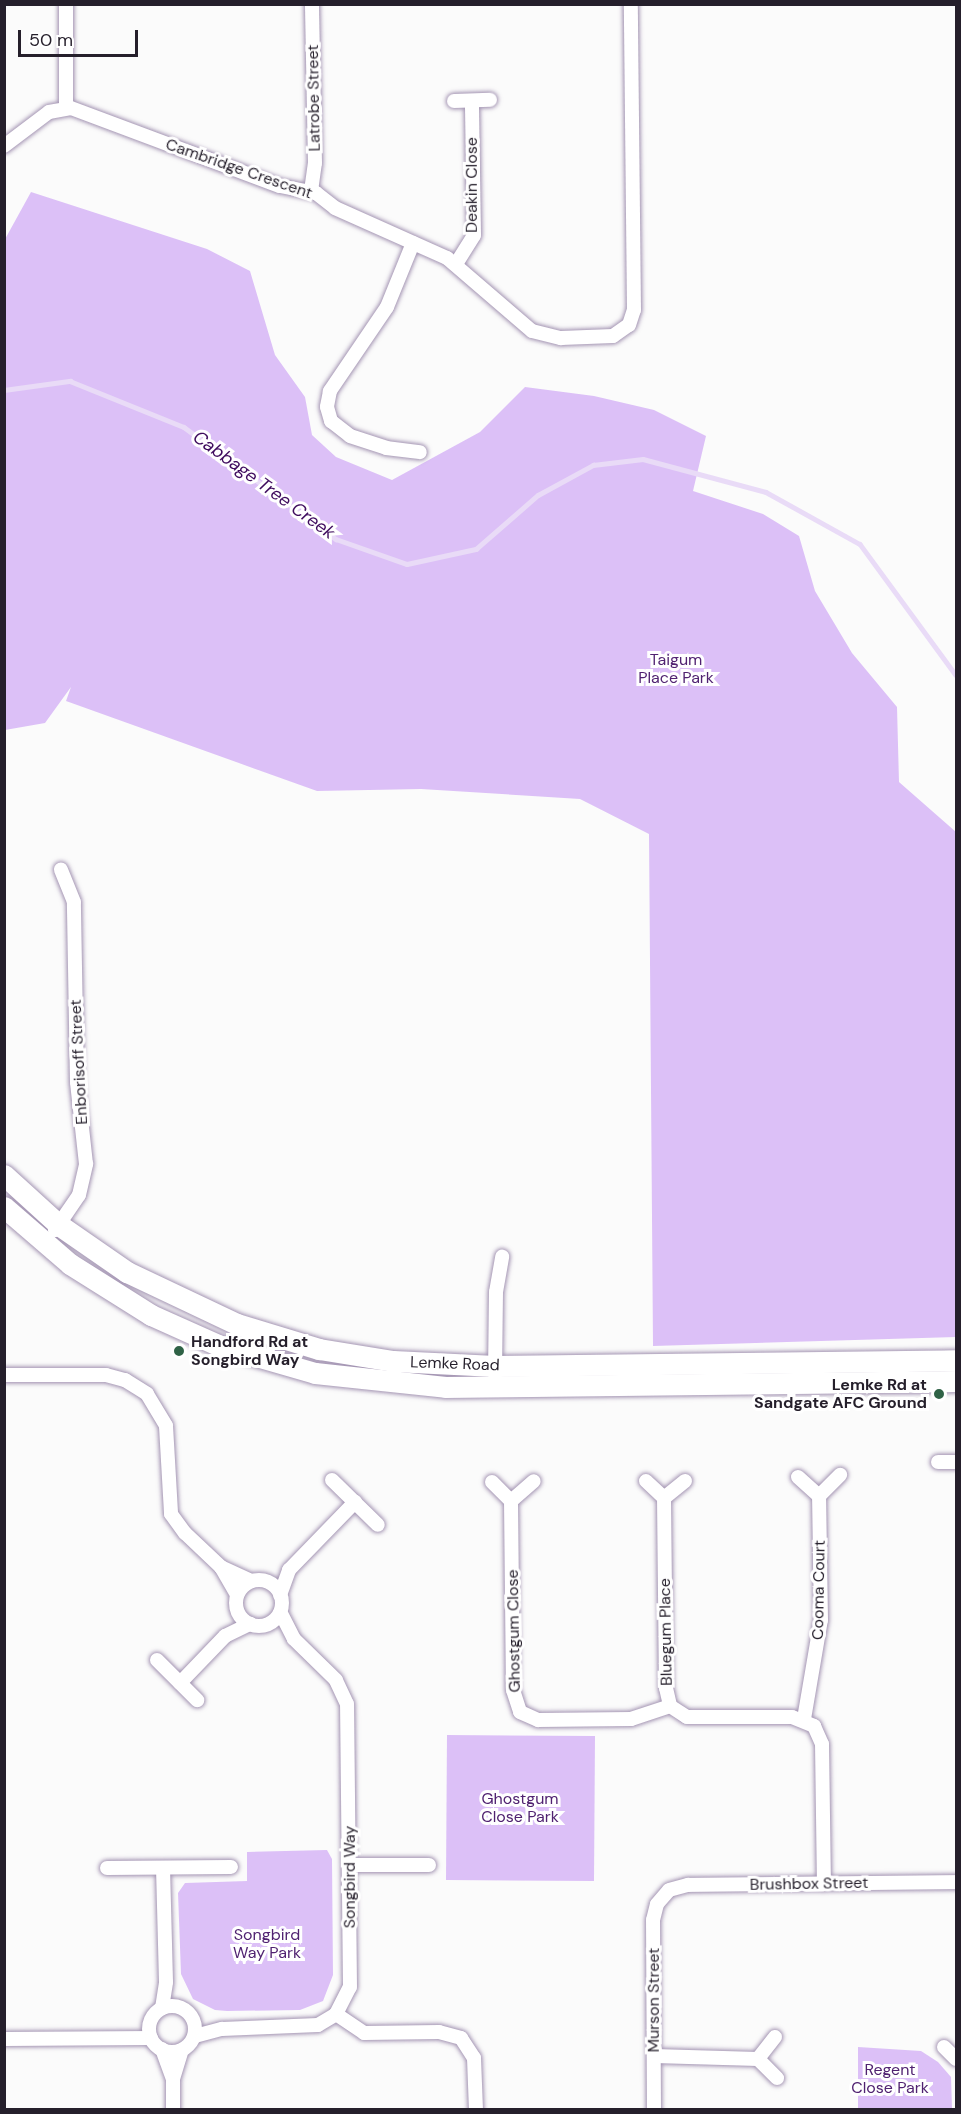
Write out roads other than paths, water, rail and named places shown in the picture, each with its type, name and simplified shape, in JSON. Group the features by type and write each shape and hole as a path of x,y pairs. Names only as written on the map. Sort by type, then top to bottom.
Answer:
{"main road":[{"name":"Lemke Road","path":"4,1176 59,1225 127,1272 185,1303 277,1338 357,1357 495,1365 957,1360"},
{"name":"Lemke Road","path":"4,1208 44,1244 119,1297 218,1346 305,1370 359,1380 495,1388 957,1381"}],"street":[{"path":"4,146 49,112 66,107 66,4"},
{"name":"Latrobe Street","path":"311,191 315,163 312,4"},
{"name":"Cambridge Crescent","path":"66,107 280,186 311,191 335,208 456,264 515,319 539,334 561,338 613,336 629,325 634,310 631,4"},
{"path":"454,101 490,100"},
{"name":"Deakin Close","path":"456,264 474,235 472,101"},
{"path":"413,243 387,307 330,391 327,407 331,421 350,436 386,448 420,452"},
{"name":"Enborisoff Street","path":"44,1244 79,1195 86,1164 78,1099 74,902 61,870"},
{"path":"495,1388 496,1292 502,1257"},
{"path":"4,1375 106,1374 147,1394 166,1426 167,1498 171,1514 185,1533 221,1567 237,1595 236,1610 225,1636"},
{"path":"938,1462 957,1462"},
{"path":"798,1477 819,1496 840,1475"},
{"path":"332,1480 378,1525"},
{"path":"492,1482 511,1502 534,1481"},
{"path":"646,1481 664,1498 685,1481"},
{"name":"Cooma Court","path":"804,1719 821,1620 819,1496"},
{"name":"Bluegum Place","path":"664,1498 666,1688 670,1706 682,1716 694,1718 804,1719"},
{"path":"221,1567 251,1581 268,1581 289,1570 355,1502"},
{"name":"Ghostgum Close","path":"511,1502 513,1690 520,1712 538,1720 631,1719 670,1706"},
{"path":"180,1683 225,1636 250,1624 265,1625 280,1612 280,1595 289,1570"},
{"path":"237,1595 251,1581"},
{"path":"268,1581 280,1595"},
{"path":"236,1610 250,1624"},
{"name":"Songbird Way","path":"280,1612 294,1639 336,1680 345,1695 350,1865 350,1987 336,2014"},
{"name":"Songbird Way","path":"265,1625 294,1639"},
{"path":"157,1660 197,1700"},
{"path":"804,1719 818,1731 822,1744 824,1884"},
{"path":"350,1865 429,1865"},
{"path":"107,1868 231,1867"},
{"path":"150,2032 162,2008 166,1982 163,1868"},
{"name":"Brushbox Street","path":"664,1893 688,1885 957,1882"},
{"name":"Murson Street","path":"654,2109 653,1920 664,1893"},
{"path":"166,1982 177,2006"},
{"path":"162,2008 177,2006 188,2011 194,2021 195,2037"},
{"path":"194,2021 222,2028 311,2026 336,2014 364,2032 439,2032 461,2038 474,2058 476,2109"},
{"path":"173,2109 173,2079 182,2050 195,2037 222,2028"},
{"path":"4,2039 128,2035 150,2032"},
{"path":"150,2032 162,2049 173,2079"},
{"path":"758,2059 775,2037"},
{"path":"944,2047 957,2059"},
{"path":"162,2049 182,2050"},
{"path":"654,2056 758,2059 777,2078"}],"waterway":[{"name":"Cabbage Tree Creek","path":"4,390 70,381 184,427 336,539 407,564 476,549 538,495 593,465 643,459 766,492 860,544 956,675"}],"place":[{"name":"Handford Rd at Songbird Way","path":"179,1351"},
{"name":"Lemke Rd at Sandgate AFC Ground","path":"939,1394"}],"park label":[{"name":"Taigum Place Park","path":"676,669"},
{"name":"Ghostgum Close Park","path":"520,1808"},
{"name":"Songbird Way Park","path":"267,1944"},
{"name":"Regent Close Park","path":"890,2079"}]}
